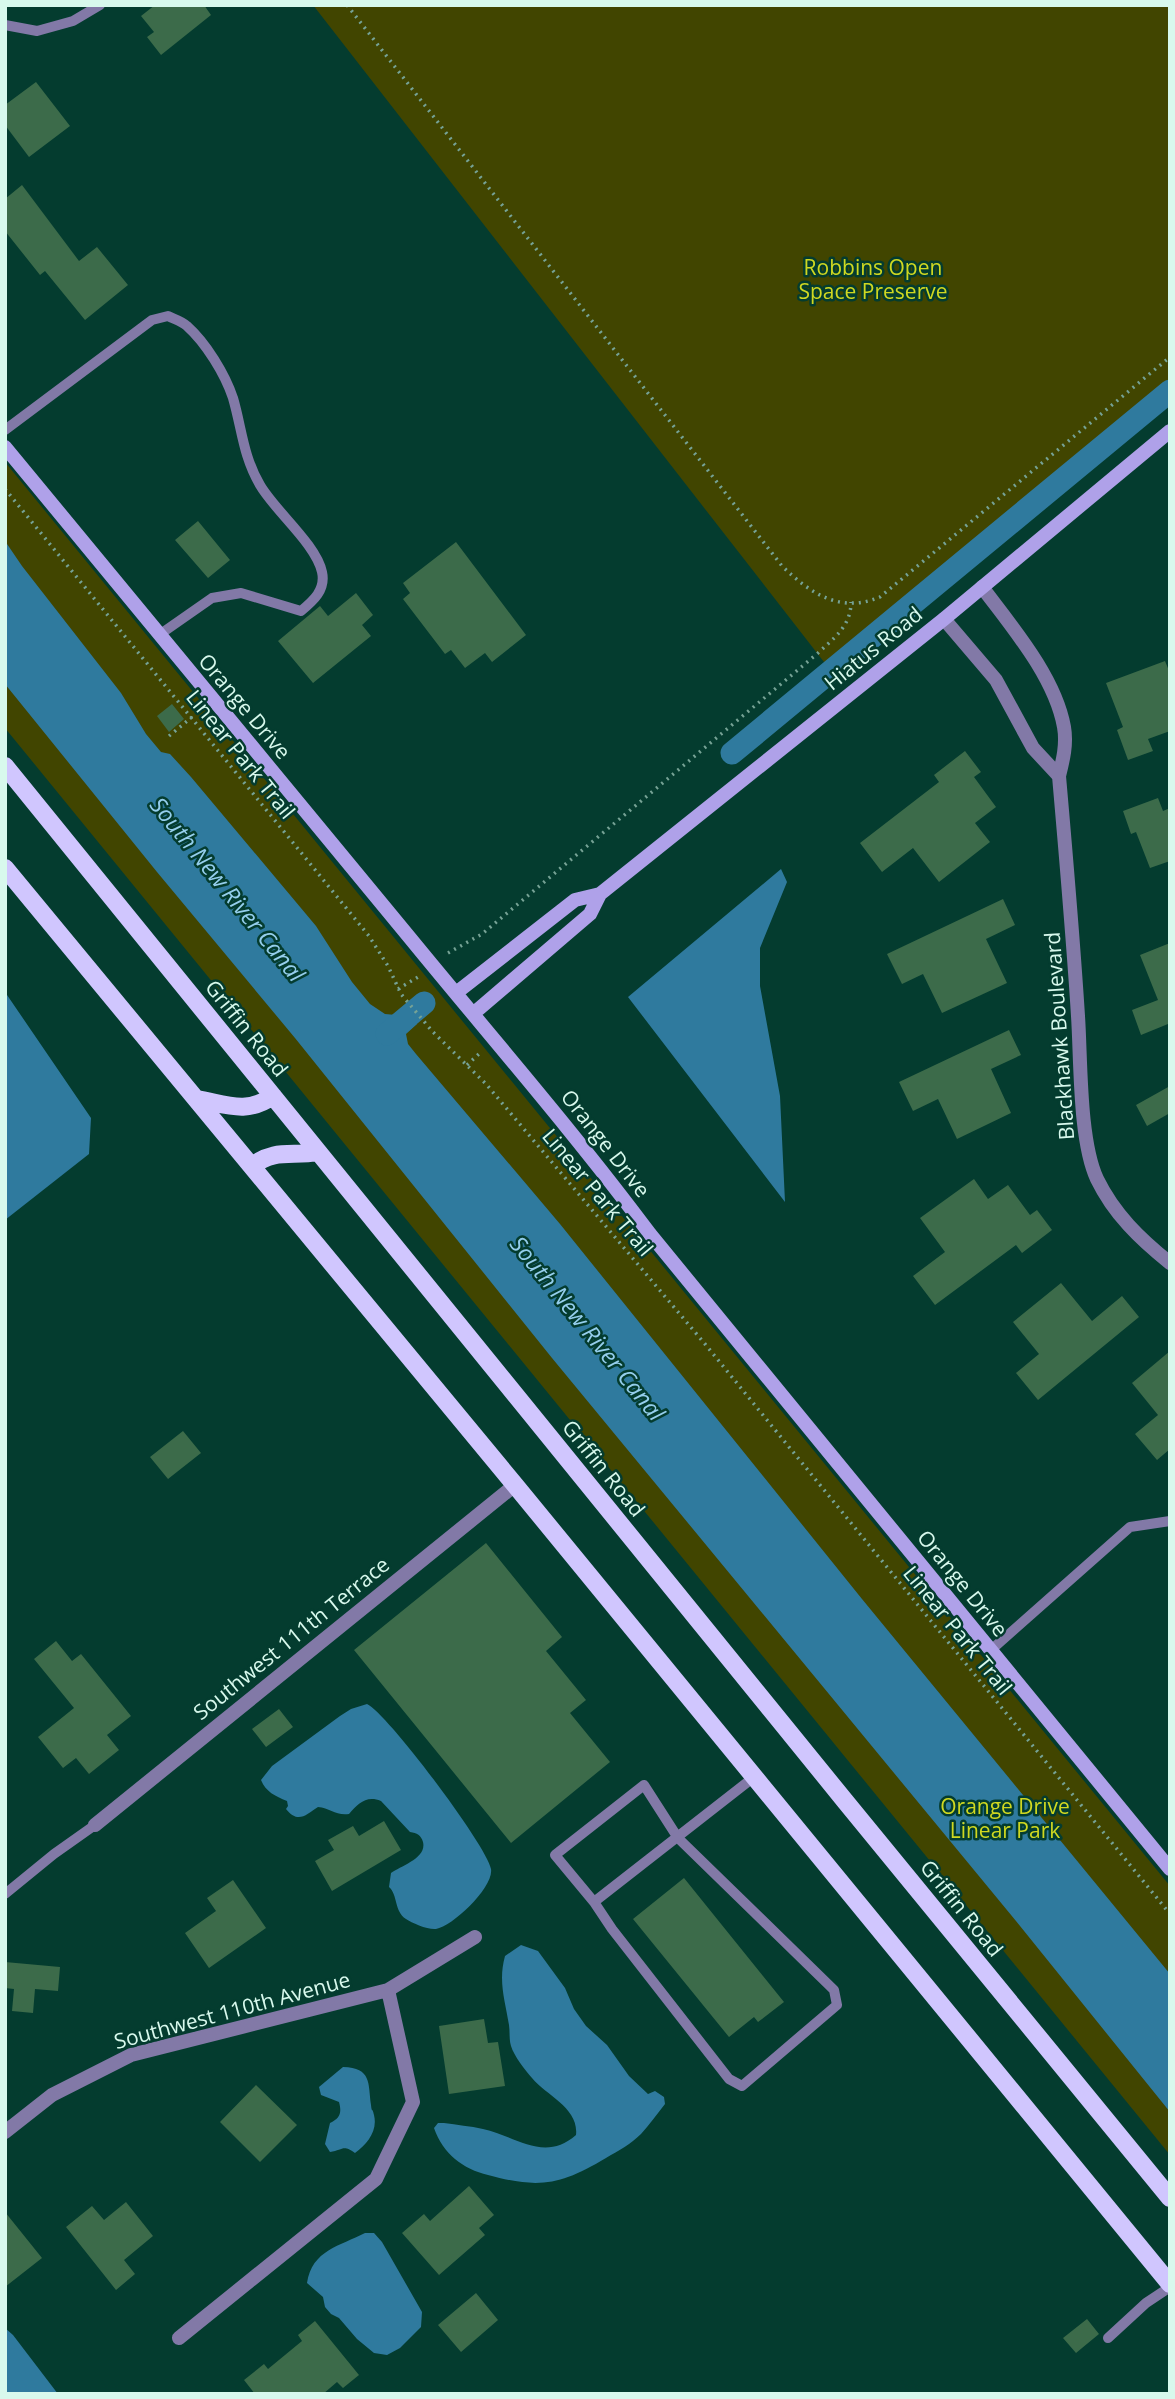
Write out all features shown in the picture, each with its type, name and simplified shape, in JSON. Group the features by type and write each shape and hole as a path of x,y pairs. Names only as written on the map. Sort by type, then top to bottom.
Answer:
{"main road":[{"name":"Griffin Road","path":"5,766 1170,2198"},
{"path":"5,868 515,1485 1170,2286"},
{"path":"196,1099 249,1108 273,1096"},
{"path":"252,1166 280,1153 303,1155 318,1152"}],"street":[{"name":"Hiatus Road","path":"474,1013 590,914 600,894 944,618 1170,431"},
{"name":"Orange Drive","path":"5,447 600,1166 650,1234 1170,1869"},
{"name":"Blackhawk Boulevard","path":"982,587 1033,655 1064,727 1065,750 1059,776 1075,964 1085,1135 1096,1177 1115,1212 1170,1264"},
{"path":"944,618 996,680 1033,748 1059,776"},
{"name":"Hiatus Road","path":"456,993 575,900 600,894"},
{"name":"Southwest 111th Terrace","path":"95,1825 515,1485"},
{"name":"Southwest 110th Avenue","path":"5,2132 52,2095 131,2055 388,1990 475,1937"},
{"path":"179,2338 376,2179 413,2102 388,1990"}],"lane":[{"path":"5,25 37,32 73,21 100,5"},
{"path":"5,430 152,320 168,316 185,324 201,342 232,397 248,463 261,486 313,552 323,573 318,596 301,611 241,593 212,598 159,635"},
{"path":"991,1650 1130,1527 1170,1521"},
{"path":"594,1902 754,1777"},
{"path":"644,1785 678,1838 834,1990 837,2005 742,2086 729,2080 594,1902 555,1855 644,1785"},
{"path":"5,1894 95,1825"},
{"path":"1108,2338 1146,2303 1170,2286"}],"path":[{"path":"347,5 782,566 804,587 828,600 868,602 880,597 1170,357"},
{"name":"Linear Park Trail","path":"5,489 369,936 401,994 432,1031 486,1084 705,1344 1170,1914"},
{"path":"448,953 482,934 818,653 839,634 851,616 851,602"},
{"path":"169,736 192,718"},
{"path":"397,989 423,974"},
{"path":"467,1065 483,1051"}],"green space":[{"name":"Robbins Open Space Preserve","path":"313,5 1170,5 1170,388 831,671"},
{"name":"Orange Drive Linear Park","path":"5,462 1170,1886 1170,2155 5,728"}],"water":[{"name":"South New River Canal","path":"5,541 121,693 146,734 161,752 170,754 191,777 316,926 352,982 370,1004 385,1014 396,1015 404,1008 417,1024 406,1034 408,1044 560,1224 862,1599 1170,1974 1170,2112 552,1358 5,684"},
{"path":"781,869 787,882 760,948 760,986 780,1096 785,1202 628,997"},
{"path":"5,992 91,1118 89,1154 5,1220"},
{"path":"367,1704 394,1730 435,1781 473,1835 491,1869 486,1886 471,1905 452,1921 436,1929 402,1916 389,1887 391,1873 417,1857 423,1848 423,1842 420,1836 410,1832 381,1801 367,1800 349,1814 318,1807 298,1817 286,1809 287,1801 271,1793 261,1780 272,1766 340,1716"},
{"path":"521,1945 538,1951 565,1988 574,2009 586,2026 607,2045 629,2076 648,2094 655,2091 664,2097 665,2104 641,2134 629,2144 576,2174 549,2182 522,2182 470,2169 448,2153 434,2128 438,2123 473,2127 541,2147 553,2147 576,2135 576,2126 567,2110 538,2085 511,2046 502,1974 505,1956"},
{"path":"343,2067 359,2070 367,2078 375,2121 370,2137 355,2153 345,2148 330,2152 325,2144 330,2123 338,2117 340,2109 339,2102 321,2095 319,2087"},
{"path":"365,2233 374,2233 382,2242 422,2312 421,2327 400,2348 387,2355 374,2353 357,2339 339,2318 331,2314 325,2307 323,2297 307,2283 310,2272 321,2256"},
{"path":"5,2328 13,2335 58,2394 5,2394"}],"building":[{"path":"155,5 204,5 211,15 161,55 147,37 154,32 141,16"},
{"path":"36,82 70,126 29,157 5,125 5,105"},
{"path":"22,185 79,261 97,247 128,285 85,320 45,271 40,275 5,231 5,199"},
{"path":"198,521 230,560 208,578 175,540"},
{"path":"456,542 526,635 492,662 485,653 465,668 451,650 445,654 403,599 410,593 403,583"},
{"path":"356,593 373,615 362,625 371,636 313,683 278,641 320,606 328,616"},
{"path":"1165,661 1170,673 1170,731 1148,739 1153,751 1128,760 1117,730 1123,727 1106,683"},
{"path":"172,704 184,719 169,732 157,716"},
{"path":"965,751 981,772 974,777 996,807 975,823 990,842 939,882 913,848 882,872 860,843 939,782 934,775"},
{"path":"1158,798 1163,811 1170,808 1170,861 1150,868 1136,832 1131,834 1123,811"},
{"path":"1003,899 1015,925 986,939 1007,983 942,1013 923,974 902,984 887,954"},
{"path":"1170,943 1170,1027 1168,1024 1141,1035 1132,1010 1158,1000 1140,955"},
{"path":"1009,1030 1021,1055 991,1069 1011,1113 957,1139 938,1099 913,1111 899,1082"},
{"path":"1170,1086 1170,1113 1147,1126 1136,1105"},
{"path":"974,1179 988,1199 1008,1185 1030,1215 1037,1210 1052,1230 1022,1253 1016,1245 935,1305 913,1276 945,1252 920,1218"},
{"path":"1061,1283 1092,1321 1122,1296 1139,1317 1038,1400 1016,1373 1039,1354 1013,1322"},
{"path":"1170,1351 1170,1449 1157,1460 1135,1434 1158,1415 1132,1383"},
{"path":"183,1431 201,1453 168,1479 150,1457"},
{"path":"486,1543 562,1637 546,1651 586,1700 570,1713 610,1762 511,1843 354,1650"},
{"path":"56,1641 72,1661 81,1654 131,1716 107,1735 119,1750 89,1774 76,1758 63,1768 38,1737 74,1708 34,1659"},
{"path":"279,1709 293,1727 266,1747 252,1729"},
{"path":"384,1821 401,1850 332,1891 315,1861 334,1850 328,1840 353,1826 359,1836"},
{"path":"684,1878 784,2002 758,2022 754,2017 729,2037 633,1919"},
{"path":"233,1880 266,1928 209,1968 185,1933 216,1911 207,1898"},
{"path":"5,1962 60,1967 58,1991 35,1989 33,2013 12,2011 14,1989 5,1988"},
{"path":"484,2019 488,2043 498,2042 505,2086 449,2094 439,2026"},
{"path":"256,2085 297,2125 260,2162 220,2122"},
{"path":"469,2186 494,2215 479,2228 485,2235 439,2275 402,2233 424,2214 430,2221"},
{"path":"126,2202 153,2236 124,2260 135,2274 116,2290 66,2227 92,2206 104,2220"},
{"path":"5,2212 42,2258 5,2287"},
{"path":"476,2293 498,2320 461,2352 438,2325"},
{"path":"1087,2319 1099,2334 1076,2353 1063,2338"},
{"path":"315,2321 359,2375 343,2388 337,2382 323,2394 255,2394 244,2380 264,2364 268,2369 302,2341 298,2335"}],"waterway":[{"path":"732,753 1170,391"},
{"path":"387,1034 424,1003"}]}
